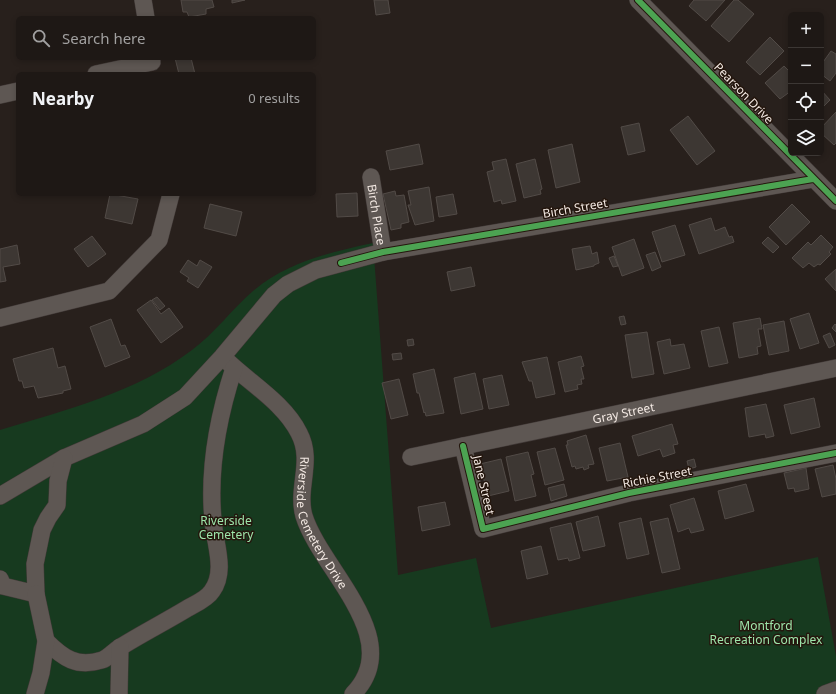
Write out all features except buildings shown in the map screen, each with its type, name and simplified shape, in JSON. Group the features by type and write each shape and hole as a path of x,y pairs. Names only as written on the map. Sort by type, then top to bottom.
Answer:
{"street":[{"path":"143,0 146,16"},
{"name":"Pearson Drive","path":"638,0 836,201"},
{"path":"109,72 153,65"},
{"path":"0,95 16,91"},
{"name":"Birch Place","path":"371,177 383,252"},
{"name":"Birch Street","path":"228,362 274,295 288,284 316,270 383,252 813,179"},
{"path":"0,318 109,291 159,240 170,196"},
{"path":"0,496 64,458 144,424 185,397 228,362"},
{"path":"46,641 60,656 80,663 103,660 120,647 212,593 218,582 220,568 212,515 212,472 228,362"},
{"name":"Riverside Cemetery Drive","path":"228,362 286,412 305,445 306,456 302,500 304,515 311,534 322,554 360,614 371,647 368,670 363,684 353,694"},
{"name":"Gray Street","path":"411,457 836,368"},
{"name":"Jane Street","path":"463,446 483,529"},
{"name":"Richie Street","path":"483,529 629,493 836,453"},
{"path":"35,694 42,673 46,641 36,594 35,564 42,530 57,505 58,481 64,458"},
{"path":"1,588 36,594"},
{"path":"119,694 120,647"},
{"path":"825,694 836,690"}],"green space":[{"name":"Riverside Cemetery","path":"373,243 398,575 476,558 491,628 818,557 836,656 836,694 0,694 0,430 75,407 148,377 171,365 192,350 253,291 266,281 295,265 326,254"}],"cycle path":[{"path":"638,0 836,201"},
{"path":"341,263 383,252 813,179"},
{"path":"463,446 483,529 629,493 836,453"}],"park label":[{"name":"Montford Recreation Complex","path":"766,632"}]}
